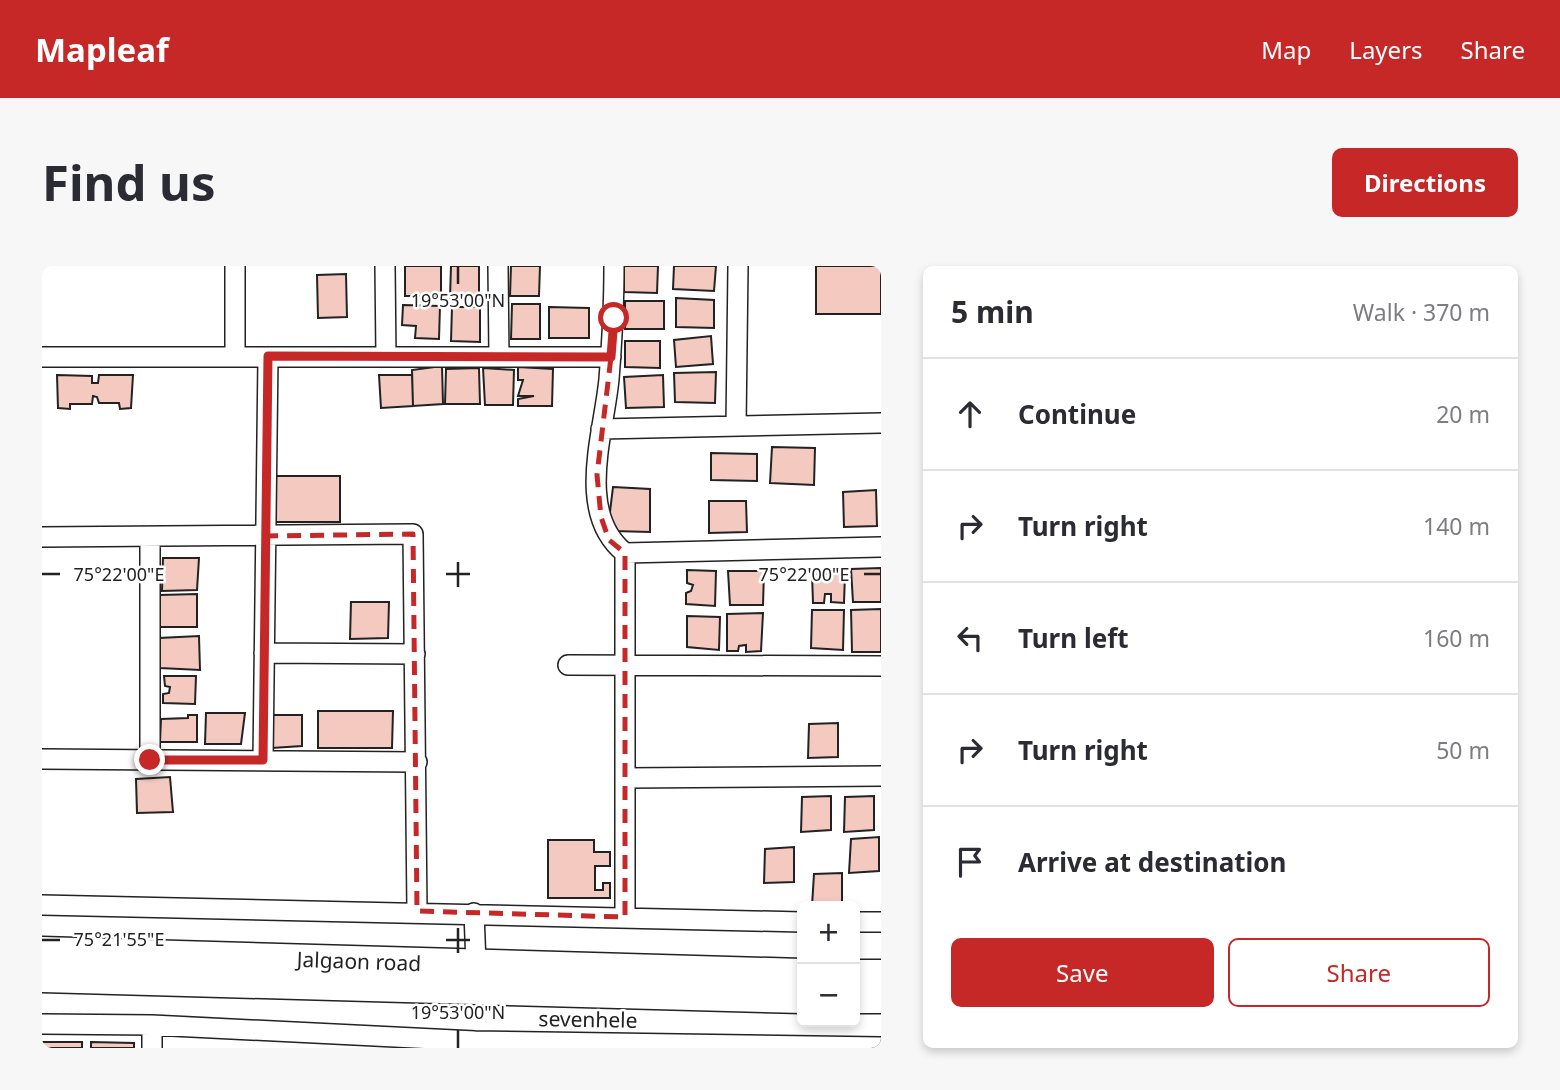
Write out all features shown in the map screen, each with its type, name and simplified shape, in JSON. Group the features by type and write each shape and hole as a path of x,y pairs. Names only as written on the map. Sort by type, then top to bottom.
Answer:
{"highway":[{"name":"Jalgaon road","path":"42,951 797,973"},
{"path":"860,974 881,974"},
{"name":"Jalgaon road","path":"42,978 797,999"},
{"path":"860,999 881,999"}],"street":[{"path":"235,266 235,356"},
{"path":"385,266 386,357"},
{"path":"498,266 499,357"},
{"path":"614,266 611,357 597,475 601,517 609,540 625,553 881,547"},
{"path":"737,426 738,266"},
{"path":"42,356 611,357"},
{"path":"263,760 268,356"},
{"path":"601,429 881,423"},
{"path":"42,537 413,534 416,912"},
{"path":"150,537 150,760"},
{"path":"625,553 625,917"},
{"path":"264,653 415,654"},
{"path":"568,665 881,666"},
{"path":"42,759 416,762"},
{"path":"625,778 881,776"},
{"path":"42,905 797,922"},
{"path":"474,913 476,964"},
{"path":"860,922 881,922"},
{"name":"sevenhele","path":"42,1024 152,1025 475,1044 881,1047"},
{"path":"152,1025 152,1048"}],"highlighted area":[{"path":"268,357 611,357 597,475 601,517 609,540 625,553 625,917 417,911 413,534 266,536"}],"building":[{"path":"405,266 441,266 441,296 405,296"},
{"path":"451,266 479,266 479,299 450,298"},
{"path":"511,266 540,266 539,296 510,296"},
{"path":"624,266 658,266 657,293 624,292"},
{"path":"674,266 716,266 714,291 673,289"},
{"path":"816,266 881,266 881,314 816,314"},
{"path":"346,274 347,317 318,318 317,275"},
{"path":"676,298 714,300 714,328 676,327"},
{"path":"625,301 664,301 664,329 625,329"},
{"path":"512,304 540,304 540,339 511,339"},
{"path":"403,305 440,306 439,339 415,338 416,326 402,325"},
{"path":"452,307 480,307 480,342 451,341"},
{"path":"549,307 589,308 589,338 549,338"},
{"path":"711,336 713,364 676,367 674,340"},
{"path":"625,341 660,341 660,368 625,367"},
{"path":"442,366 443,404 413,406 412,370"},
{"path":"518,367 553,369 552,406 518,406 518,399 534,396 518,396 523,380 518,380"},
{"path":"479,368 480,404 445,404 446,369"},
{"path":"483,368 514,370 513,405 485,405"},
{"path":"716,372 715,403 675,402 674,373"},
{"path":"57,375 92,376 92,383 98,383 99,375 133,375 131,408 120,409 119,403 99,403 97,397 93,396 92,404 70,404 70,409 58,408"},
{"path":"379,375 412,375 413,406 381,408"},
{"path":"663,375 664,407 626,408 624,377"},
{"path":"772,447 815,448 814,485 770,483"},
{"path":"711,453 757,454 757,481 711,480"},
{"path":"272,476 340,476 340,522 272,522"},
{"path":"613,487 650,489 650,532 613,531 609,520"},
{"path":"876,490 877,526 844,527 843,492"},
{"path":"709,501 746,501 747,532 709,533"},
{"path":"163,558 199,558 197,590 162,591"},
{"path":"881,568 881,602 853,602 851,569"},
{"path":"687,570 716,571 715,606 686,604 686,593 691,591 693,585 687,583"},
{"path":"728,571 764,571 763,605 730,605"},
{"path":"812,574 845,574 844,603 831,602 831,594 825,594 824,603 813,603"},
{"path":"197,594 197,627 160,627 160,595"},
{"path":"351,602 389,602 388,638 350,639"},
{"path":"881,609 881,652 852,652 851,610"},
{"path":"812,610 844,610 843,650 811,648"},
{"path":"763,613 761,651 746,652 746,645 739,646 738,651 727,651 727,614"},
{"path":"687,616 720,617 719,650 687,647"},
{"path":"199,636 200,670 160,668 159,638"},
{"path":"164,676 196,676 195,704 163,703 163,694 169,693 170,687 165,686"},
{"path":"318,711 393,711 392,748 318,748"},
{"path":"206,713 245,713 241,744 205,744"},
{"path":"188,715 197,715 197,742 160,742 161,719 188,718"},
{"path":"272,715 302,715 302,746 272,748"},
{"path":"838,723 838,757 808,758 809,724"},
{"path":"170,777 173,812 137,813 136,779"},
{"path":"831,796 831,830 801,832 802,797"},
{"path":"874,796 874,830 844,832 845,797"},
{"path":"879,837 879,871 849,873 851,839"},
{"path":"548,840 594,840 594,852 610,852 610,866 595,866 595,890 603,890 603,883 610,883 610,898 548,898"},
{"path":"794,847 794,882 764,883 765,849"},
{"path":"842,873 842,901 812,901 814,874"},
{"path":"42,1042 82,1042 82,1048 42,1048"},
{"path":"91,1042 134,1043 134,1048 91,1048"}],"route":[{"path":"150,760 263,760 268,356 611,357 614,318"}]}
